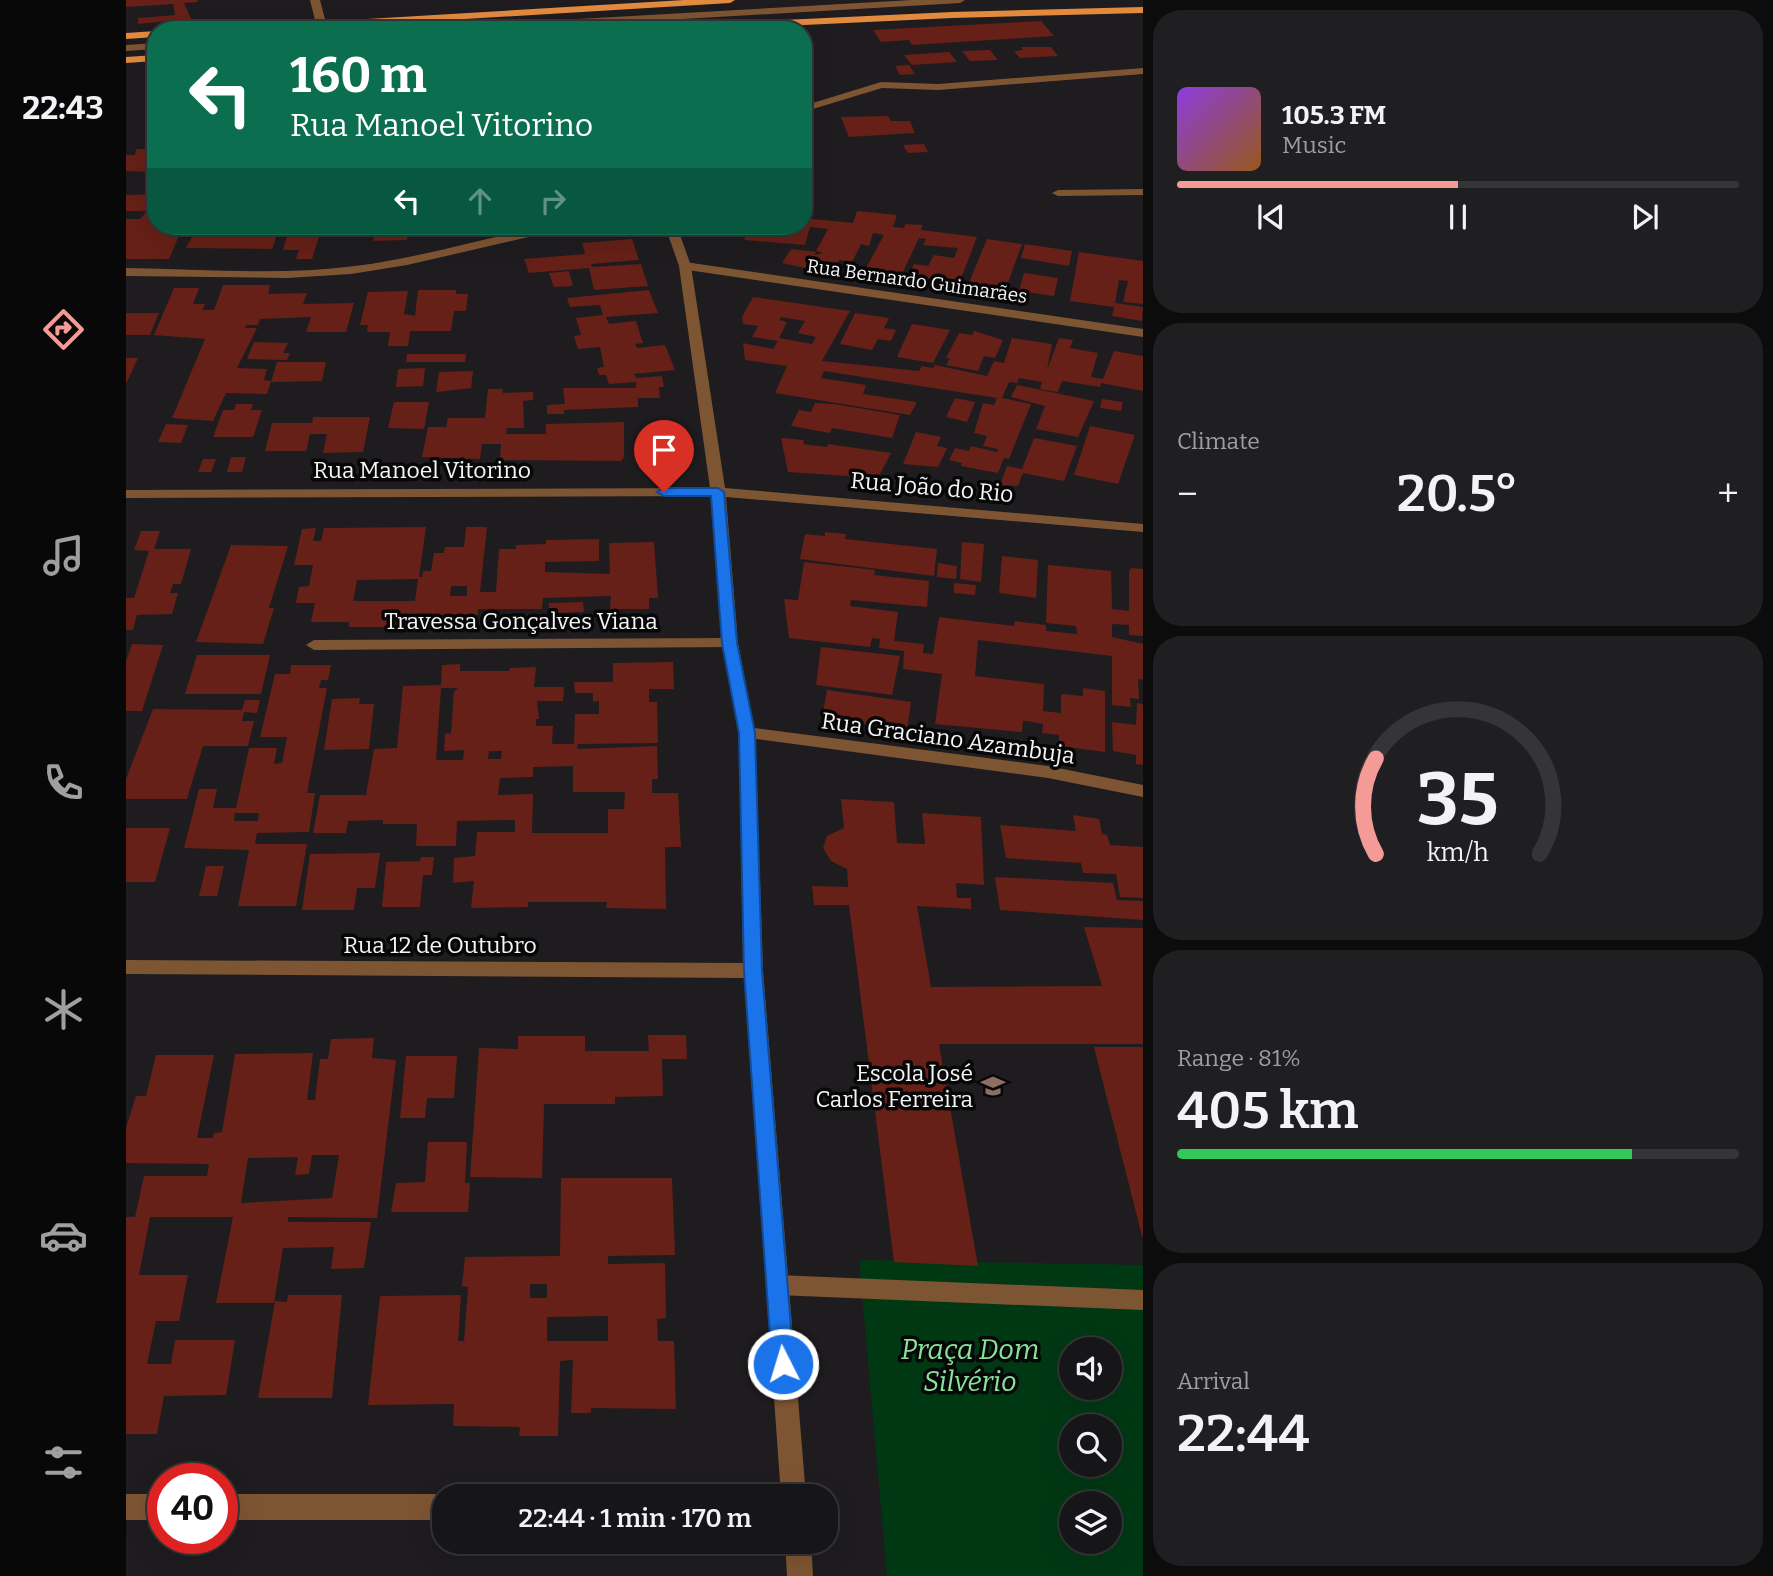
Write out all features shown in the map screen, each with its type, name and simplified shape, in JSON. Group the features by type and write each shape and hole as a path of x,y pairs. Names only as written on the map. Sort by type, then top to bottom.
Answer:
{"main road":[{"path":"413,21 730,0"},
{"path":"812,22 1143,10"},
{"path":"126,36 147,35"},
{"path":"126,60 147,59"}],"street":[{"path":"315,0 322,21"},
{"path":"590,21 960,0"},
{"path":"694,2 757,11"},
{"path":"126,48 147,47"},
{"path":"812,106 881,85 937,87 1143,72"},
{"path":"1058,193 1143,192"},
{"path":"126,272 319,272 383,266 511,235"},
{"path":"674,235 685,266 718,492 730,643 747,733 753,971 793,1484"},
{"name":"Rua Bernardo Guimarães","path":"685,266 1143,333"},
{"name":"Rua Manoel Vitorino","path":"126,494 718,492"},
{"name":"Rua João do Rio","path":"718,492 1143,528"},
{"name":"Travessa Gonçalves Viana","path":"314,645 730,643"},
{"name":"Rua Graciano Azambuja","path":"747,733 1048,772 1143,791"},
{"name":"Rua 12 de Outubro","path":"126,967 753,971"},
{"path":"777,1285 1143,1300"},
{"path":"126,1507 147,1507"},
{"path":"238,1507 432,1507"},
{"path":"798,1554 800,1576"}],"green space":[{"name":"Praça Dom Silvério","path":"859,1260 1143,1265 1143,1576 887,1576"}],"building":[{"path":"126,0 198,2 184,3 191,19 147,21 138,24 138,18 175,15 173,4 126,7"},
{"path":"1041,21 1054,36 912,45 909,40 881,42 873,30"},
{"path":"1021,47 1051,47 1058,56 1020,58 1014,51 1023,50"},
{"path":"990,50 998,60 970,61 962,51"},
{"path":"949,52 957,62 912,65 904,55"},
{"path":"909,65 915,74 900,75 895,66"},
{"path":"888,116 891,121 910,121 915,133 849,137 841,117"},
{"path":"924,144 928,152 908,153 903,145"},
{"path":"136,149 147,149 147,172 126,171 126,155 135,155"},
{"path":"147,194 147,211 126,211 126,195"},
{"path":"147,211 147,235 179,235 169,259 126,259 126,219 140,219"},
{"path":"857,211 897,215 893,227 904,228 905,224 923,225 921,230 977,237 958,286 908,277 914,264 928,266 934,255 954,258 958,248 923,245 926,239 919,238 902,274 866,268 884,235 873,233 869,246 861,244 852,262 839,260 832,274 782,263 791,249 816,252 814,255 823,253 816,251 828,229 812,227 812,219 853,223"},
{"path":"193,235 277,235 272,249 186,248"},
{"path":"287,235 319,235 312,259 296,259 299,250 283,250"},
{"path":"374,235 408,235 407,240 373,241"},
{"path":"746,235 808,235 805,245 744,240"},
{"path":"632,239 639,260 591,264 592,267 641,264 648,286 594,290 589,268 529,273 524,259 585,254 582,243"},
{"path":"987,239 1022,244 1005,291 968,285"},
{"path":"1025,244 1072,251 1069,266 1021,258"},
{"path":"1079,252 1143,261 1143,304 1123,302 1128,281 1119,280 1115,303 1143,307 1142,321 1112,316 1114,307 1070,301"},
{"path":"569,271 573,286 554,287 549,273"},
{"path":"1024,273 1058,278 1054,296 1019,291"},
{"path":"223,285 270,285 268,294 307,293 303,304 354,303 346,332 306,332 311,317 260,319 258,325 246,325 245,328 257,328 237,368 267,369 264,380 271,381 267,394 226,393 213,421 172,418 205,339 154,335 174,288 199,288 193,304 205,304 202,310 214,310"},
{"path":"418,290 456,290 456,294 468,294 466,311 454,311 451,331 410,331 408,346 388,346 390,332 367,332 368,325 360,325 368,292 408,291 404,314 415,316"},
{"path":"649,290 658,313 606,317 609,324 636,321 643,343 635,344 637,348 665,345 675,370 634,374 636,378 662,376 664,387 659,387 660,398 638,398 638,407 564,410 564,414 547,414 547,405 565,404 563,388 636,388 636,382 609,384 606,375 599,375 597,368 604,367 600,347 578,349 574,336 581,335 576,318 603,315 600,305 570,307 567,298"},
{"path":"753,297 850,311 822,361 919,371 922,366 933,368 935,365 987,376 994,361 1004,363 1012,338 1052,344 1047,370 1059,338 1073,340 1070,348 1098,353 1091,377 1103,379 1114,351 1143,356 1143,391 1101,383 1100,387 1062,381 1058,392 1040,389 1042,382 1019,378 1017,383 1009,382 1002,398 1031,404 1009,459 1004,458 998,473 961,466 962,463 949,460 955,448 969,451 971,446 997,452 998,449 983,446 987,436 974,433 983,403 994,405 997,398 824,371 821,378 866,385 863,394 917,402 910,415 775,393 787,366 745,360 743,343 773,349 778,341 752,337 758,326 743,324 742,317","holes":["781,317 805,321 798,333 816,337 812,344 779,338 787,322 779,320"]},
{"path":"126,313 159,313 150,335 126,335"},
{"path":"855,313 889,318 884,328 896,330 891,341 878,339 872,350 840,344"},
{"path":"912,324 950,330 933,363 897,357"},
{"path":"974,331 1003,340 995,358 984,356 978,371 946,365 950,358 946,358 959,333 972,335"},
{"path":"254,342 288,343 283,353 290,353 287,360 247,359"},
{"path":"407,354 466,354 465,362 406,362"},
{"path":"126,358 138,358 126,384"},
{"path":"277,362 326,362 322,381 271,382"},
{"path":"425,368 423,386 396,387 398,369"},
{"path":"473,371 471,388 436,392 439,372"},
{"path":"1017,385 1094,401 1078,437 1036,429 1045,406 1011,397"},
{"path":"488,389 502,389 503,393 533,392 533,400 523,401 524,428 507,428 506,434 546,434 546,424 624,422 624,457 621,461 500,460 501,444 482,444 480,459 422,457 428,427 446,427 448,418 485,418"},
{"path":"955,398 975,402 967,422 946,417"},
{"path":"1102,399 1123,402 1121,411 1100,408"},
{"path":"394,402 429,402 424,429 388,428"},
{"path":"815,403 900,415 892,438 832,428 830,433 791,426 799,410 811,412"},
{"path":"236,404 253,404 251,410 262,410 253,437 213,437 223,410 234,410"},
{"path":"313,417 370,417 363,452 323,453 327,434 310,434 306,451 265,451 272,423 312,423"},
{"path":"166,424 188,425 181,443 158,442"},
{"path":"1090,426 1135,435 1118,484 1074,475"},
{"path":"916,432 941,437 937,446 947,448 938,467 903,464"},
{"path":"781,438 804,440 803,444 827,447 828,444 891,453 878,478 788,472"},
{"path":"1034,438 1077,446 1064,481 1023,473 1018,486 1000,485 1007,466 1022,469"},
{"path":"231,457 246,457 242,472 227,472"},
{"path":"203,459 216,459 211,472 198,472"},
{"path":"426,527 419,577 422,577 423,571 431,571 434,553 444,553 445,547 464,547 466,527 487,527 480,592 496,592 499,549 516,549 516,545 546,544 546,540 599,539 599,561 545,562 545,572 610,574 609,543 654,542 658,598 649,598 649,609 610,609 611,596 543,598 542,609 478,609 477,621 412,622 411,627 349,627 349,622 311,622 315,603 296,603 299,587 309,586 313,565 294,565 302,529 316,528 313,541 321,541 324,528","holes":["418,579 415,601 353,601 357,580","451,586 467,586 467,596 450,596"]},
{"path":"141,531 160,531 154,549 191,549 181,584 173,584 170,593 178,593 172,614 137,615 133,630 126,630 126,598 134,598 149,551 134,550"},
{"path":"825,532 846,534 845,539 937,549 934,576 800,559 805,534 825,536"},
{"path":"962,542 984,544 981,582 960,579"},
{"path":"231,545 288,546 269,608 274,608 263,644 196,642"},
{"path":"1002,556 1038,560 1036,598 999,593"},
{"path":"804,562 875,570 874,575 929,581 927,607 851,600 850,606 898,612 894,641 924,644 923,653 933,654 939,617 1014,626 1015,621 1046,625 1046,631 1077,634 1076,626 1046,623 1048,565 1111,571 1112,609 1129,611 1129,572 1131,568 1143,569 1143,636 1129,635 1129,625 1112,624 1112,637 1143,644 1143,680 1138,679 1139,699 1130,698 1131,707 1112,705 1112,656 978,640 975,676 1044,684 1043,711 1061,713 1061,694 1083,696 1083,688 1105,691 1105,752 1059,746 1059,735 1042,733 1043,724 1027,721 1023,721 1022,732 935,724 942,674 903,669 904,651 879,648 880,639 872,638 870,647 789,638 784,599 798,600"},
{"path":"938,563 957,566 956,579 937,577"},
{"path":"954,583 976,585 975,595 954,593"},
{"path":"583,602 584,612 549,613 549,603"},
{"path":"132,644 163,645 142,711 126,711 126,661"},
{"path":"821,647 900,656 892,695 816,685"},
{"path":"197,655 270,655 261,694 185,694"},
{"path":"673,662 674,689 649,689 649,702 657,702 658,743 578,744 577,749 657,746 658,779 652,779 652,793 678,793 681,847 665,847 666,909 606,908 607,902 528,902 528,907 471,908 474,881 453,883 454,858 475,856 477,832 515,832 515,820 457,821 456,846 416,846 417,824 383,824 383,820 348,821 346,833 313,833 320,795 366,795 374,749 397,748 403,686 441,685 442,665 460,664 460,671 509,671 510,668 536,667 534,687 564,687 563,701 537,701 539,719 536,719 536,726 553,726 552,744 574,744 575,714 599,714 599,701 593,702 593,693 575,693 574,682 613,682 613,663","holes":["441,688 458,688 454,692 451,733 445,734 444,751 464,750 463,760 436,760","489,751 502,751 501,759 488,759","573,766 573,792 625,792 624,809 608,809 608,833 532,833 533,794 498,795 500,778 533,777 533,767"]},
{"path":"291,665 331,665 328,680 321,680 319,688 327,688 307,793 315,793 309,832 257,833 255,844 307,844 296,906 238,906 249,850 184,848 199,789 217,789 213,808 236,808 249,748 277,748 274,764 282,763 287,737 260,737 275,674 290,674","holes":["235,813 259,813 258,821 234,821"]},
{"path":"827,690 911,702 907,730 822,718"},
{"path":"360,698 359,704 374,704 369,749 324,750 332,699"},
{"path":"245,700 260,700 257,713 244,712 242,721 254,721 248,746 203,746 187,799 126,799 126,779 153,709 242,710"},
{"path":"1137,703 1143,704 1143,765 1136,764 1136,755 1113,751 1112,722 1136,725"},
{"path":"841,799 894,802 897,843 925,844 922,813 981,817 984,885 956,883 957,898 971,898 971,909 917,906 931,987 1102,986 1084,927 1143,928 1143,1044 939,1044 978,1266 894,1262 849,905 814,905 812,886 848,887 847,869 831,861 823,848 827,836 844,828"},
{"path":"1073,815 1099,819 1102,834 1107,835 1110,845 1143,847 1143,898 1120,897 1116,874 1083,873 1081,863 1006,858 1000,825 1076,831"},
{"path":"126,828 170,828 155,882 126,882"},
{"path":"380,853 375,888 357,888 354,910 302,910 310,854"},
{"path":"421,857 434,857 432,875 423,875 420,907 382,907 386,862 420,861"},
{"path":"206,866 224,866 217,896 199,896"},
{"path":"995,877 1113,883 1117,900 1143,901 1143,920 1000,910"},
{"path":"648,1035 686,1035 687,1059 662,1059 663,1096 615,1097 615,1104 544,1104 542,1178 470,1177 479,1048 518,1049 518,1036 585,1036 585,1051 649,1051"},
{"path":"374,1038 372,1058 396,1060 377,1218 288,1217 288,1222 371,1222 364,1268 331,1269 334,1247 283,1248 274,1303 216,1303 233,1217 150,1217 139,1275 188,1275 179,1321 156,1321 147,1364 171,1364 175,1340 235,1340 226,1395 164,1396 157,1434 126,1434 126,1217 135,1217 144,1176 207,1176 209,1164 126,1163 126,1128 136,1096 146,1096 156,1055 214,1055 197,1138 213,1138 214,1133 222,1132 235,1054 313,1053 307,1100 315,1100 320,1059 328,1059 331,1039","holes":["312,1155 339,1155 332,1198 241,1203 248,1158 298,1157 295,1175 309,1174"]},
{"path":"1094,1047 1143,1047 1142,1236"},
{"path":"406,1056 457,1056 454,1098 427,1098 425,1118 400,1118"},
{"path":"428,1142 467,1142 465,1183 470,1183 468,1212 391,1212 396,1183 425,1182"},
{"path":"561,1178 672,1178 675,1255 608,1256 608,1264 665,1263 666,1318 657,1319 658,1341 674,1341 676,1409 591,1408 591,1413 571,1413 573,1360 560,1361 558,1436 519,1436 520,1427 453,1426 454,1404 368,1405 380,1296 461,1295 458,1341 464,1341 468,1287 462,1286 465,1257 560,1256","holes":["530,1284 547,1284 547,1298 530,1298","608,1316 608,1341 547,1341 547,1317"]},
{"path":"288,1295 342,1295 332,1398 258,1398 275,1301 287,1302"}],"place":[{"name":"Escola José Carlos Ferreira","path":"993,1086"}],"route":[{"path":"664,492 718,492 730,643 747,733 753,971 783,1364"}]}
